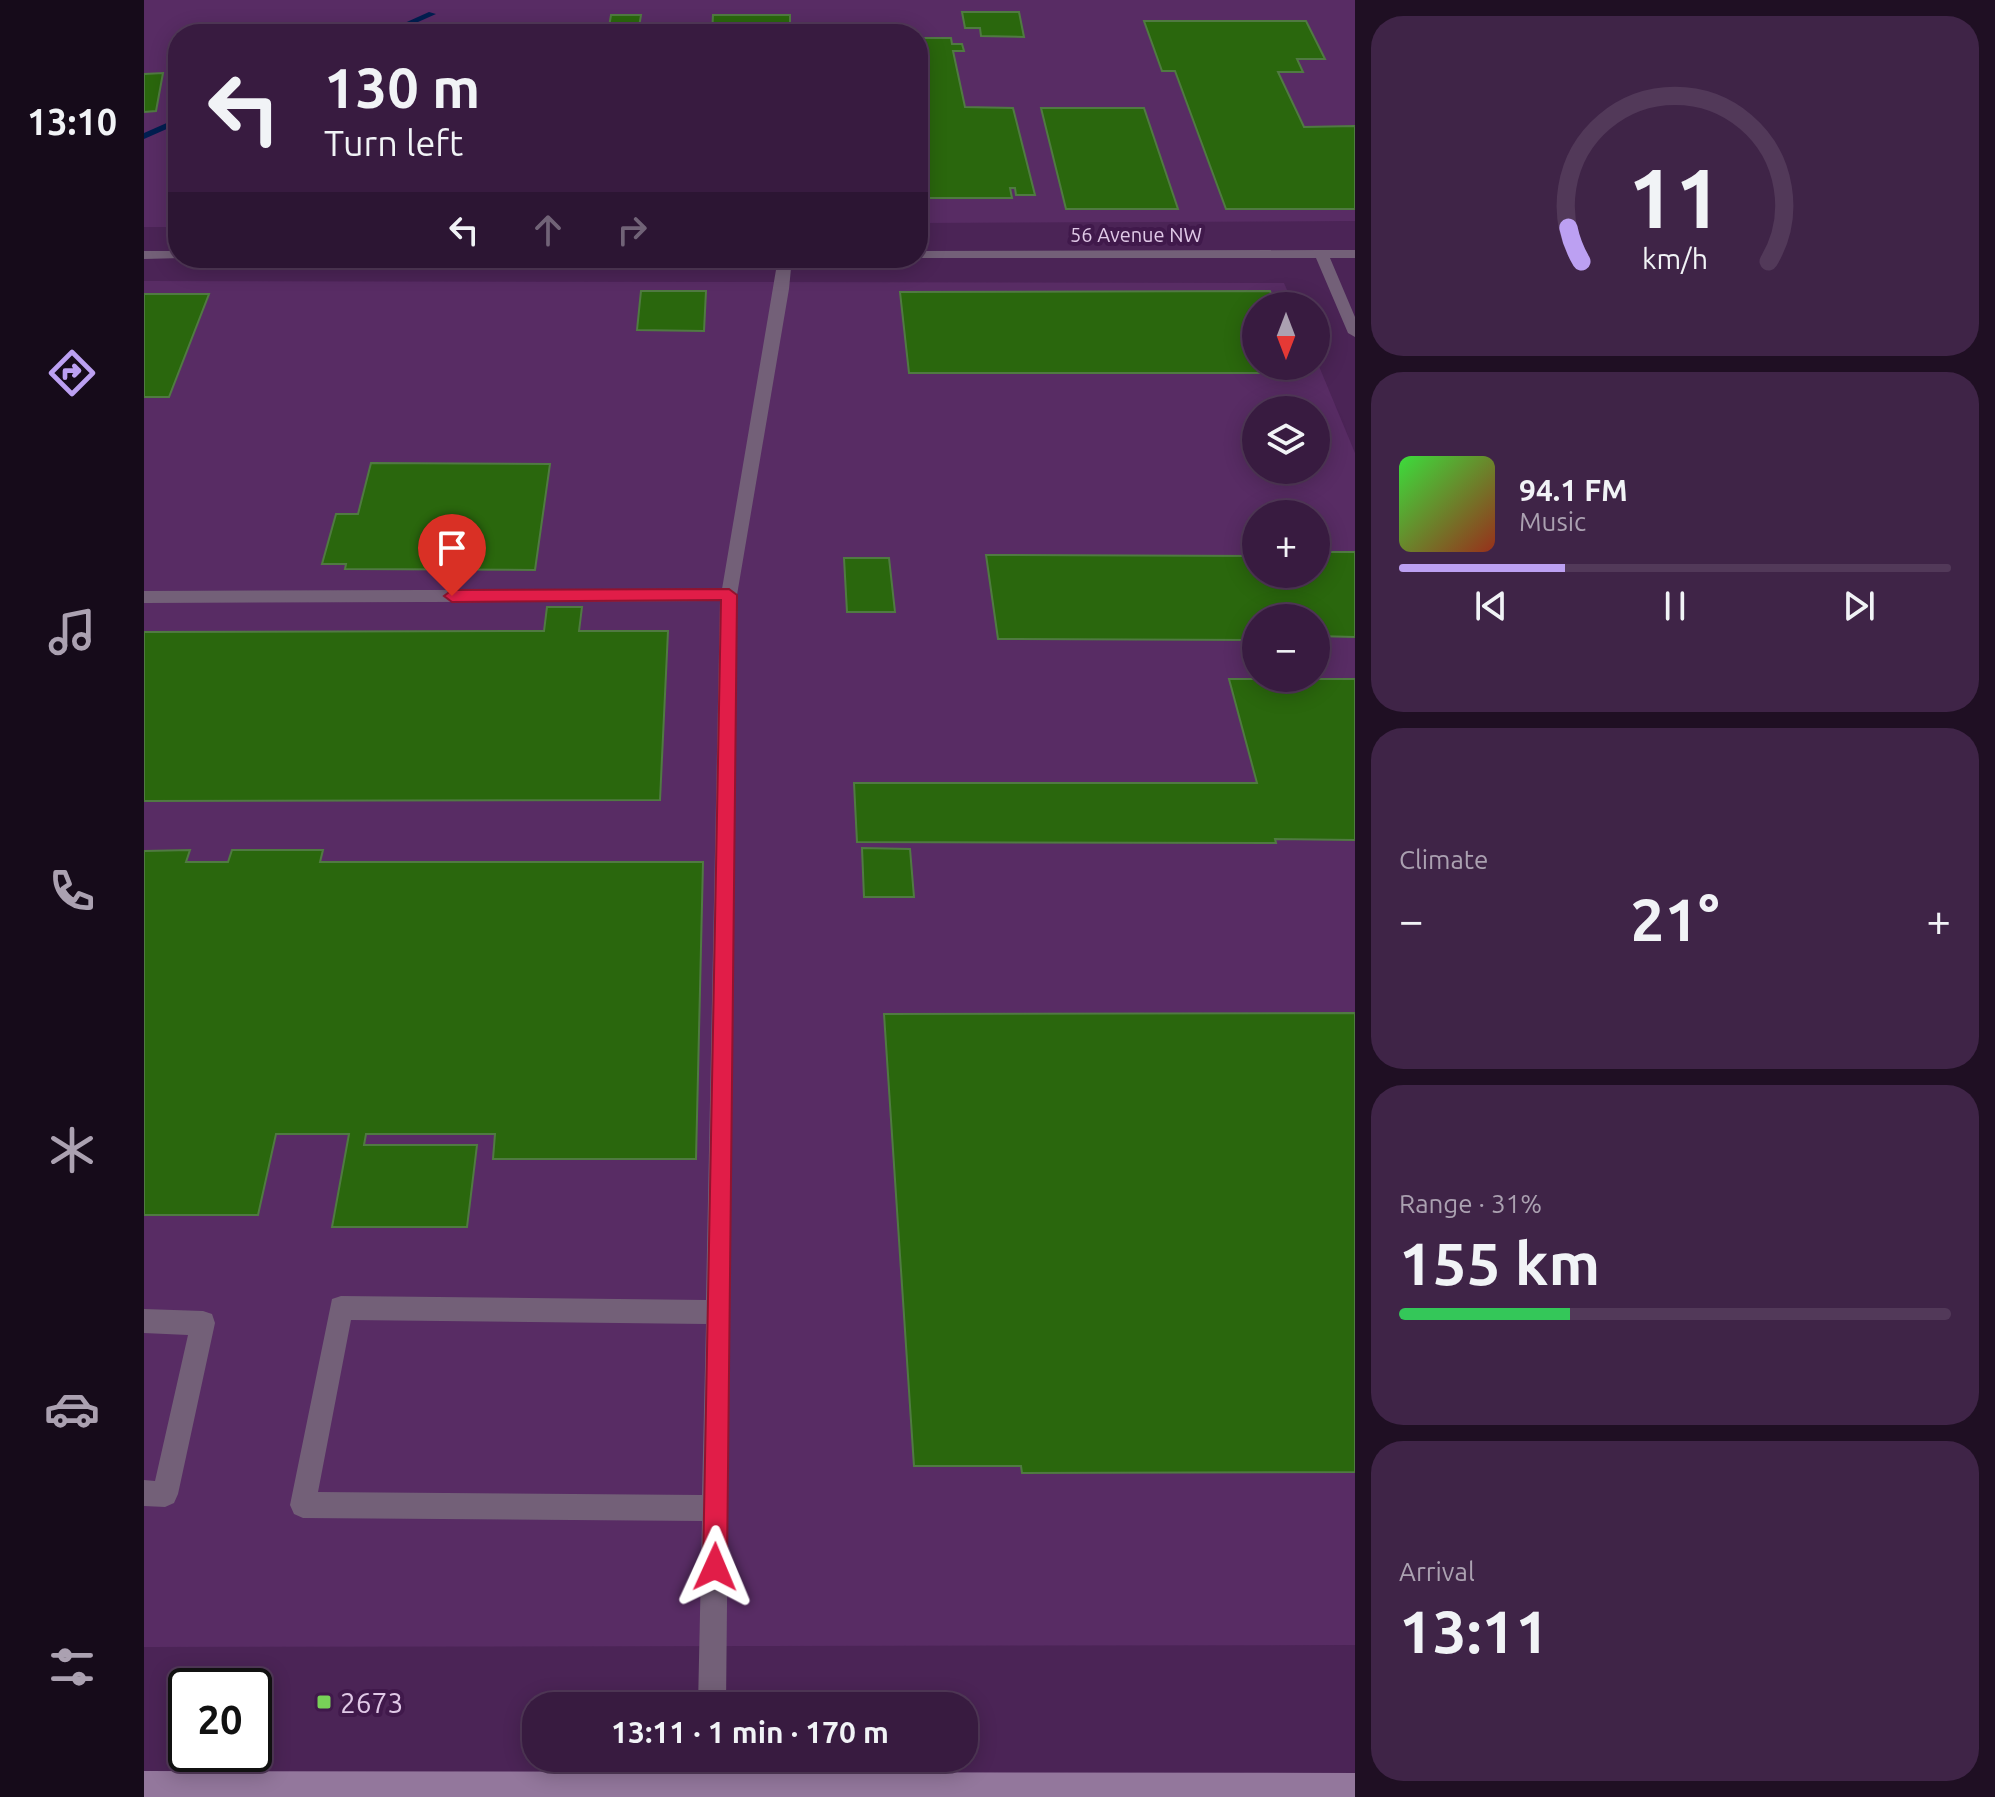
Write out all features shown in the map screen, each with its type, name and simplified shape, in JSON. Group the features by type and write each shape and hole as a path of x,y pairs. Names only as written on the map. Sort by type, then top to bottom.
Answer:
{"street":[{"path":"1321,254 1355,333"},
{"name":"56 Avenue NW","path":"928,255 1355,254"},
{"path":"144,255 168,255"},
{"path":"712,1692 729,595 784,268"},
{"path":"144,597 729,595"},
{"path":"716,1508 303,1505 341,1308 720,1312"},
{"path":"144,1321 203,1323 165,1494 144,1493"},
{"path":"144,1785 711,1772 1355,1787"}],"shaded area":[{"path":"144,0 1355,0 1355,221 928,223 928,24 168,24 168,227 144,227"},
{"path":"144,281 1284,283 1288,292 1242,292 1242,380 1325,380 1355,453 1355,1645 144,1647"}],"building":[{"path":"962,12 1019,12 1024,37 981,36 980,28 965,28"},
{"path":"611,15 641,15 640,24 610,24"},
{"path":"713,15 790,15 790,24 713,24"},
{"path":"1144,21 1306,21 1325,59 1297,59 1303,72 1278,72 1304,127 1355,126 1355,209 1226,209 1175,71 1162,71"},
{"path":"928,38 951,38 952,44 962,44 964,51 953,51 965,107 1013,108 1035,195 1016,195 1015,188 1010,188 1012,198 928,198"},
{"path":"163,73 156,111 144,112 144,74"},
{"path":"1041,108 1144,108 1178,209 1066,209"},
{"path":"641,291 706,291 704,331 637,330"},
{"path":"1270,291 1270,292 1242,292 1242,373 909,373 900,292"},
{"path":"144,294 209,294 169,397 144,397"},
{"path":"371,463 550,464 535,570 345,569 346,564 322,564 336,514 358,514"},
{"path":"1330,552 1355,552 1355,637 1330,636 1330,604 1242,604 1242,640 998,639 986,555 1242,556 1242,588 1330,588"},
{"path":"844,558 889,558 895,612 847,612"},
{"path":"547,607 582,607 579,631 668,631 660,800 144,801 144,632 544,631"},
{"path":"1229,679 1242,679 1242,692 1330,692 1330,679 1355,679 1355,840 1275,839 1276,843 857,842 854,783 1257,783"},
{"path":"862,848 910,849 914,897 864,897"},
{"path":"190,850 186,862 228,862 232,850 323,850 320,862 703,862 696,1159 493,1159 495,1134 366,1134 364,1145 477,1145 467,1227 332,1227 349,1134 276,1134 258,1215 144,1215 144,851"},
{"path":"1355,1013 1355,1472 1022,1473 1021,1466 914,1466 884,1014"}],"waterway":[{"path":"408,24 432,14"},
{"path":"144,136 168,125"}],"place":[{"name":"2673","path":"324,1702"}],"route":[{"path":"452,596 729,595 715,1567"}]}
